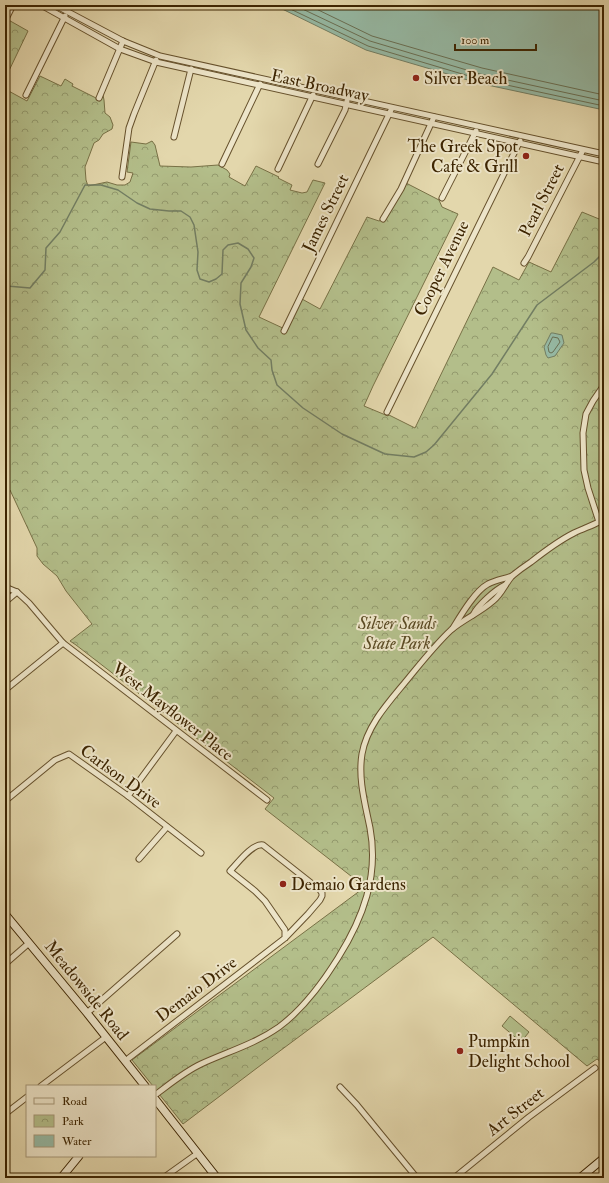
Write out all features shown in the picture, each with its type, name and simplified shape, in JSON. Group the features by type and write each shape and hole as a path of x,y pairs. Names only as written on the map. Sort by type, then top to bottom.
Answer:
{"main road":[{"name":"Meadowside Road","path":"5,914 87,1013 143,1085"},
{"path":"156,1100 217,1178"},
{"path":"61,1178 78,1157"},
{"path":"580,1178 604,1158"}],"street":[{"path":"5,21 13,5"},
{"name":"East Broadway","path":"41,5 120,49 156,62 604,162"},
{"name":"East Broadway","path":"56,5 123,41 158,56 604,154"},
{"path":"26,95 67,12"},
{"path":"99,98 123,41"},
{"path":"122,177 129,128 158,56"},
{"path":"174,136 193,64"},
{"path":"222,164 262,79"},
{"path":"278,169 315,90"},
{"path":"318,164 345,110 348,98"},
{"name":"James Street","path":"284,331 392,108"},
{"path":"383,218 400,190 434,117"},
{"path":"442,198 478,127"},
{"name":"Cooper Avenue","path":"387,412 522,137"},
{"name":"Pearl Street","path":"524,263 583,150"},
{"path":"156,1094 190,1069 251,1042 279,1027 305,1002 337,960 352,935 362,913 368,895 371,878 373,851 361,780 362,753 365,742 377,718 396,693 426,656 453,629 472,616 488,598 506,585 513,576 559,542 599,522 584,470 583,433 586,414 592,401 604,385"},
{"path":"453,629 474,597 484,587 497,580 513,576"},
{"name":"West Mayflower Place","path":"5,587 17,592 30,603 63,643 266,800"},
{"path":"5,602 17,592"},
{"path":"5,690 63,643"},
{"path":"128,796 176,731"},
{"name":"Carlson Drive","path":"5,801 56,760 69,754 128,796 201,853"},
{"path":"140,860 167,827"},
{"name":"Demaio Drive","path":"125,1061 285,938 320,900 322,893 263,845 258,844 254,846 230,871 265,901 285,930 285,938"},
{"path":"87,1013 177,934"},
{"path":"5,964 29,943"},
{"path":"42,1085 106,1037"},
{"name":"Art Street","path":"454,1178 529,1117 595,1068"},
{"path":"340,1087 357,1104 417,1178"},
{"path":"5,1114 26,1098"},
{"path":"164,1178 198,1153"}],"green space":[{"path":"5,18 28,31 5,79"},
{"name":"Silver Sands State Park","path":"40,76 61,86 65,79 73,84 72,86 98,99 103,95 105,113 110,117 113,125 112,129 103,134 99,140 94,143 85,167 88,186 107,182 117,185 125,185 130,182 133,173 127,172 131,142 146,144 152,141 155,145 160,166 191,167 218,165 227,170 230,174 229,177 245,186 256,166 292,185 290,190 302,193 307,192 313,180 325,183 259,317 287,330 302,299 320,309 367,217 379,221 386,218 406,183 439,200 442,207 458,214 364,406 388,416 389,415 415,428 493,267 519,280 529,262 551,272 582,212 604,221 604,1064 597,1059 587,1066 433,937 183,1124 156,1090 156,1085 152,1085 132,1060 365,887 265,809 274,798 70,641 92,624 66,591 57,576 43,564 37,556 37,548 10,490 5,492 5,89 27,101"},
{"path":"510,1016 529,1032 521,1042 502,1026"}],"water":[{"path":"274,5 604,5 604,110 478,83 366,50"},
{"path":"551,333 562,335 564,343 555,356 548,358 544,347"}],"waterway":[{"path":"5,282 7,286 30,288 45,270 46,248 60,232 85,185 101,185 118,190 137,203 150,209 181,211 190,217 194,225 198,252 197,270 200,279 209,282 222,274 223,250 228,245 238,243 248,249 254,258 251,267 241,283 240,304 246,330 258,348 271,360 272,370 277,385 303,408 342,434 385,454 414,457 426,452 434,445 492,374 537,305 594,262 604,252"}],"place":[{"name":"Silver Beach","path":"416,78"},
{"name":"The Greek Spot Cafe & Grill","path":"526,156"},
{"name":"Demaio Gardens","path":"283,884"},
{"name":"Pumpkin Delight School","path":"460,1051"}]}
